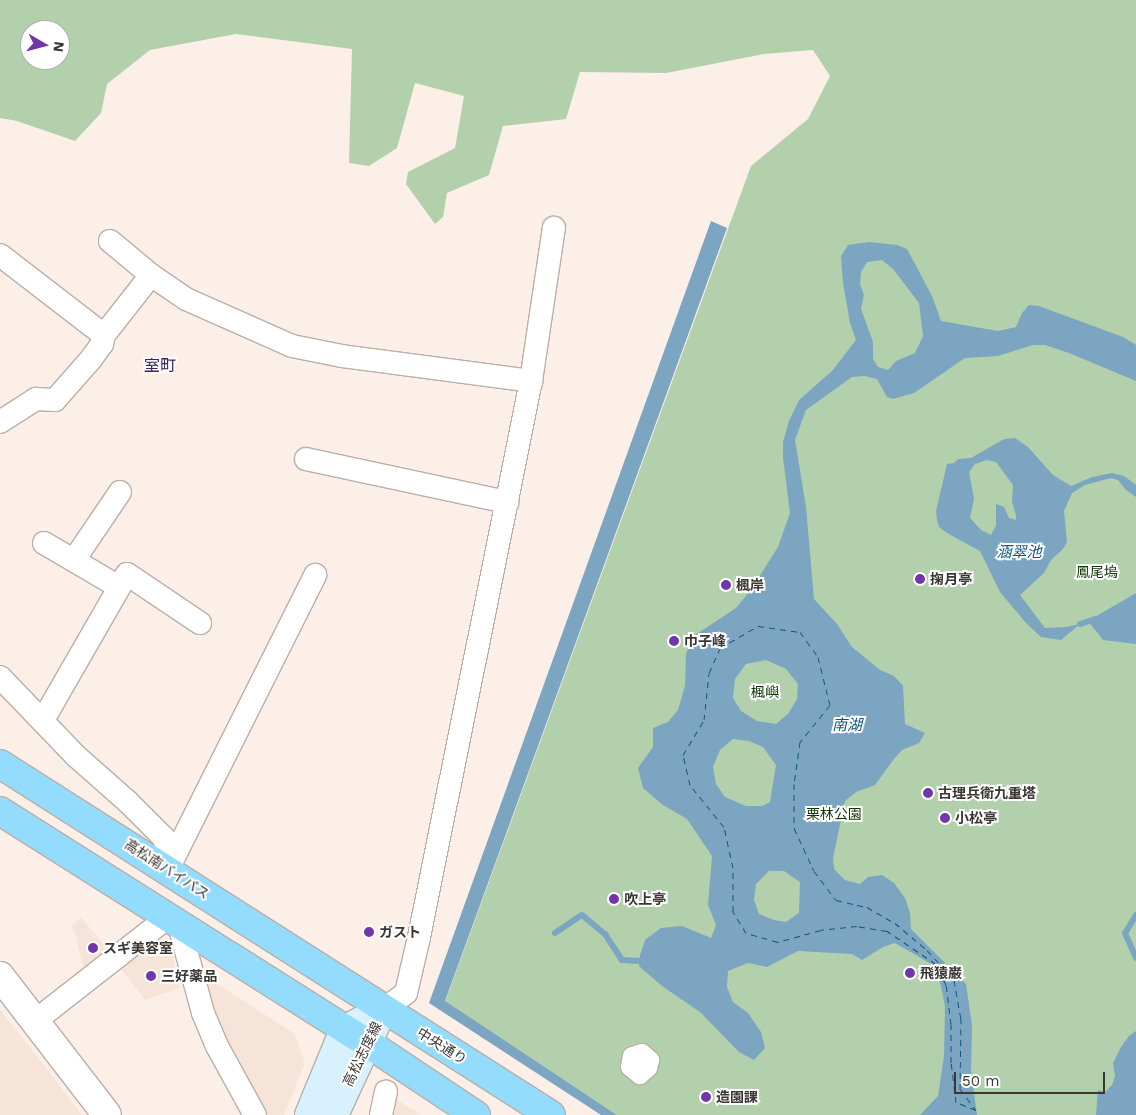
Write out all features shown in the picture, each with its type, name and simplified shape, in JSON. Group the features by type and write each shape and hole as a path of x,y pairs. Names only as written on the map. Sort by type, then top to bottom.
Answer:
{"highway":[{"name":"高松南バイパス","path":"0,764 168,869 334,977"},
{"path":"0,810 476,1115"},
{"name":"中央通り","path":"334,977 551,1115"}],"main road":[{"name":"高松志度線","path":"309,1115 355,1036 384,1009"},
{"name":"高松志度線","path":"334,1115 355,1036"}],"street":[{"path":"384,1009 406,993 531,381 554,228"},
{"path":"110,241 151,275 186,299 292,346 342,356 531,381"},
{"path":"0,255 104,334"},
{"path":"0,422 36,400 55,400 91,359 102,344 104,334 151,275"},
{"path":"306,459 507,502"},
{"path":"74,560 120,492"},
{"path":"44,542 119,587"},
{"path":"43,720 127,574 200,623"},
{"path":"168,869 315,575"},
{"path":"0,677 76,756 128,802 165,839 168,869"},
{"path":"35,1021 173,922 203,1013 217,1046 255,1115"},
{"path":"0,976 107,1115"},
{"path":"381,1115 386,1092"}],"shaded area":[{"name":"スギ美容室","path":"81,917 111,953 85,975 75,932 71,926"},
{"name":"三好薬品","path":"147,937 172,953 179,988 145,1000 117,964"},
{"path":"197,971 295,1034 305,1063 284,1115 266,1115 222,1042"},
{"path":"0,1010 30,1047 82,1115 0,1115"},
{"path":"391,1096 421,1115 387,1115"}],"green space":[{"name":"栗林公園","path":"0,0 1136,0 1136,1115 617,1115 445,1002 751,166 808,119 830,76 813,50 764,54 666,73 580,72 566,119 503,126 489,175 447,193 443,217 435,224 406,184 408,172 455,148 464,96 415,83 397,148 369,166 349,163 352,49 236,34 150,50 107,84 101,113 75,141 17,121 0,118"}],"water":[{"path":"711,221 727,228 445,1001 617,1115 601,1115 429,1003"},
{"name":"南湖","path":"869,242 897,245 907,249 932,296 941,321 998,331 1016,327 1022,313 1029,305 1039,306 1123,337 1136,345 1136,381 1045,345 1033,345 998,356 965,358 914,393 893,399 887,397 877,379 864,376 852,377 806,410 795,440 806,507 814,599 837,624 852,647 880,670 894,676 903,686 905,724 925,733 919,743 902,750 875,785 856,792 845,801 833,858 834,869 845,880 860,884 868,877 882,875 894,883 905,898 910,913 911,929 966,984 972,1025 971,1070 977,1115 920,1115 938,1096 944,1056 945,1006 941,986 933,965 895,943 883,947 862,960 852,954 798,951 767,967 748,963 728,971 727,987 733,1002 748,1013 761,1032 765,1048 754,1060 739,1052 700,1012 662,986 639,966 645,940 661,928 682,926 711,938 716,925 708,905 712,856 687,819 663,805 643,788 638,768 653,747 653,728 668,722 678,710 685,686 686,654 692,637 736,608 750,591 778,547 790,513 783,458 783,442 789,421 799,400 832,371 856,340 850,323 843,283 841,256 848,245","holes":["882,260 893,269 919,303 923,336 915,353 896,361 888,370 878,367 873,359 873,342 861,309 864,295 860,284 861,272 867,262","766,660 786,669 798,684 797,699 788,714 776,724 757,721 741,711 733,698 735,679 746,664","733,739 749,741 763,747 776,765 770,802 762,806 746,806 725,797 716,784 713,767 720,750","769,871 784,871 800,882 799,913 786,922 759,914 754,900 756,884"]},
{"name":"涵翠池","path":"1015,438 1028,447 1053,475 1071,486 1092,477 1112,473 1124,476 1136,485 1136,497 1126,490 1118,480 1111,478 1085,485 1072,493 1064,511 1067,542 1063,549 1051,560 1044,573 1020,595 1045,628 1080,624 1061,640 1041,637 1026,623 1000,592 980,551 947,533 939,527 937,520 936,511 947,464 954,463 958,459 971,458 1004,439","holes":["987,460 996,462 1013,485 1012,502 1016,520 1009,518 1004,507 996,504 996,525 991,535 981,530 970,518 974,499 969,472 975,464"]},
{"path":"1136,593 1136,644 1103,640 1088,621"},
{"path":"1136,1031 1136,1115 1096,1115 1098,1090 1105,1092 1112,1085 1115,1076 1113,1063 1121,1047 1129,1036"}],"waterway":[{"path":"1080,624 1095,619"},
{"path":"555,933 582,915 605,934 622,960 639,961"},
{"path":"1136,915 1125,933 1136,958"}],"ferry route":[{"path":"758,626 800,632 818,657 830,705 800,742 794,784 794,828 814,871 836,900 867,907 895,923 927,950 954,980 961,1018 960,1089 976,1110 956,1102 951,1063 951,1024 946,985 936,964 887,931 857,926 821,930 778,942 746,933 733,911 733,868 724,827 690,785 683,755 704,720 709,673 720,648 758,626"}],"place":[{"name":"掬月亭","path":"920,579"},
{"name":"楓岸","path":"726,585"},
{"name":"巾子峰","path":"674,641"},
{"name":"古理兵衛九重塔","path":"928,793"},
{"name":"小松亭","path":"945,818"},
{"name":"吹上亭","path":"614,899"},
{"name":"ガスト","path":"369,932"},
{"name":"スギ美容室","path":"93,948"},
{"name":"飛猿巌","path":"910,973"},
{"name":"三好薬品","path":"151,976"},
{"name":"造園課","path":"706,1097"}],"district":[{"name":"室町","path":"160,366"}],"park label":[{"name":"鳳尾塢","path":"1097,572"},
{"name":"楓嶼","path":"765,692"}]}
